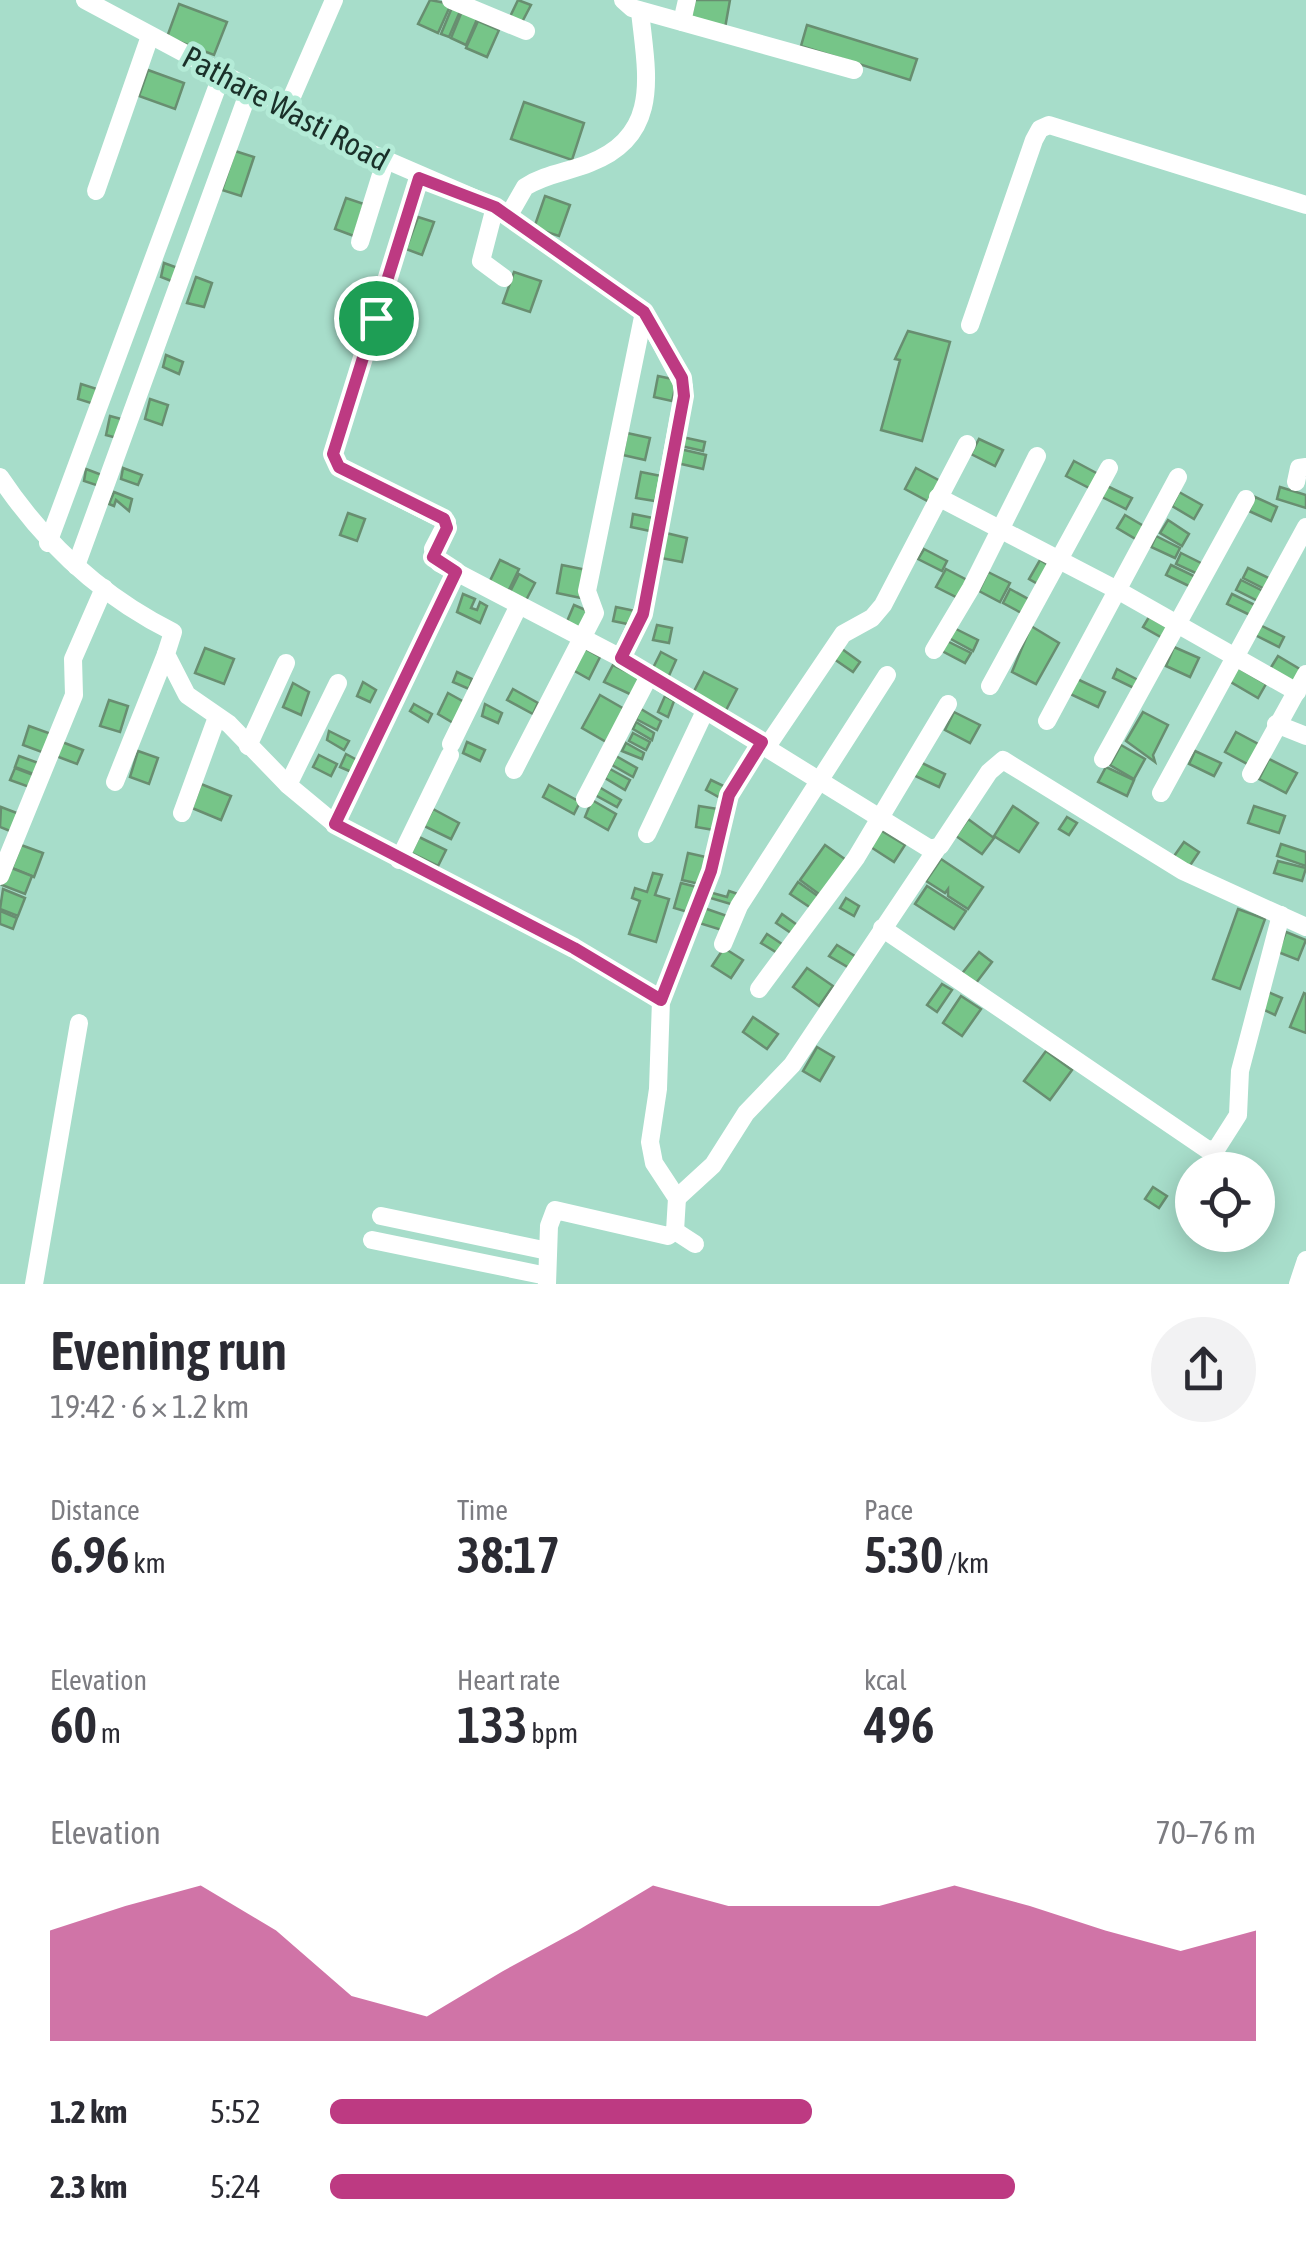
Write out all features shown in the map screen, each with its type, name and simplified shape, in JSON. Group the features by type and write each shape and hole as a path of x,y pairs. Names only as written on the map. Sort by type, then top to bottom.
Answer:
{"street":[{"name":"Pathare Wasti Road","path":"84,0 288,108 326,134 419,178 502,211 644,312 682,378 684,396 645,605 621,658"},
{"path":"288,108 334,0"},
{"path":"451,0 526,31"},
{"path":"623,0 640,11 854,70"},
{"path":"682,22 687,0"},
{"path":"504,278 481,261 502,211 525,187 594,162 629,138 650,93 640,11"},
{"path":"96,191 150,36"},
{"path":"48,543 222,74"},
{"path":"76,566 250,88"},
{"path":"970,326 1040,129 1049,126 1306,205"},
{"path":"360,242 384,162"},
{"path":"419,178 333,454 339,467 444,519 447,528 433,557 456,572 621,658 936,850"},
{"path":"514,770 594,613 587,591 644,312"},
{"path":"675,1231 677,1198 654,1163 650,1142 658,1089 661,1000 711,871 729,795 843,634 877,614 967,444"},
{"path":"934,650 972,588 1037,456"},
{"path":"990,686 1110,468"},
{"path":"0,477 48,543 104,588 173,632 115,782"},
{"path":"1046,720 1178,477"},
{"path":"938,497 1119,591 1178,628 1234,654 1297,692"},
{"path":"1102,759 1178,628 1246,499"},
{"path":"1161,792 1306,526"},
{"path":"335,824 456,572"},
{"path":"0,876 74,695 73,659 104,588"},
{"path":"399,860 519,605"},
{"path":"166,654 187,695 335,824 574,948 661,1000"},
{"path":"248,746 286,663"},
{"path":"1251,774 1306,674"},
{"path":"723,944 739,906 887,675"},
{"path":"584,800 648,676"},
{"path":"288,785 338,683"},
{"path":"760,989 856,858 948,704"},
{"path":"647,834 706,709"},
{"path":"182,813 217,718"},
{"path":"1276,724 1306,736"},
{"path":"677,1198 713,1165 746,1113 792,1065 989,772 1003,760 1183,872 1306,927"},
{"path":"882,928 1208,1150 1217,1148 1238,1115 1240,1071 1281,915"},
{"path":"34,1284 79,1023"},
{"path":"372,1240 547,1280 551,1216 560,1208 668,1236 675,1231"},
{"path":"381,1216 548,1251"},
{"path":"675,1231 694,1244"},
{"path":"1298,1284 1306,1260"}],"building":[{"path":"430,0 451,4 438,33 418,24"},
{"path":"518,0 531,5 520,26 508,21"},
{"path":"695,0 730,0 725,28 690,21"},
{"path":"179,4 227,22 214,55 167,37"},
{"path":"453,5 461,9 449,37 441,34"},
{"path":"462,11 478,17 466,45 451,38"},
{"path":"478,21 499,30 487,57 466,48"},
{"path":"807,25 917,59 910,80 801,46"},
{"path":"148,70 184,83 175,109 139,96"},
{"path":"524,102 584,123 572,160 511,139"},
{"path":"235,151 254,157 241,196 222,190"},
{"path":"545,196 570,205 559,236 534,228"},
{"path":"346,198 364,204 354,236 335,229"},
{"path":"418,217 434,222 422,255 406,249"},
{"path":"164,263 178,268 174,282 161,277"},
{"path":"514,272 541,281 530,312 503,303"},
{"path":"196,277 212,283 204,307 187,303"},
{"path":"908,331 950,342 922,441 881,430 900,360 895,359"},
{"path":"166,355 183,362 179,374 163,367"},
{"path":"658,376 677,380 672,401 654,397"},
{"path":"81,384 97,389 94,404 78,399"},
{"path":"150,399 168,405 162,425 145,419"},
{"path":"110,416 121,419 117,438 106,435"},
{"path":"627,433 650,438 645,460 623,455"},
{"path":"682,437 705,442 703,451 681,446"},
{"path":"979,439 1003,450 995,466 971,454"},
{"path":"680,449 706,455 703,469 677,463"},
{"path":"1074,461 1100,475 1093,490 1066,476"},
{"path":"123,468 142,475 138,485 121,479"},
{"path":"916,468 944,483 933,504 905,489"},
{"path":"86,469 102,475 99,486 84,481"},
{"path":"641,472 661,476 655,501 636,498"},
{"path":"1107,486 1132,498 1126,509 1102,497"},
{"path":"1280,487 1306,495 1306,508 1277,499"},
{"path":"114,492 132,499 129,511 116,500 114,506 109,504"},
{"path":"1179,492 1202,505 1194,519 1172,506"},
{"path":"1255,497 1277,507 1271,521 1249,511"},
{"path":"348,513 365,519 357,541 340,535"},
{"path":"633,514 653,518 650,531 631,527"},
{"path":"1125,515 1147,528 1139,541 1117,528"},
{"path":"1168,520 1189,534 1182,546 1160,533"},
{"path":"666,533 687,538 682,562 661,558"},
{"path":"1156,536 1180,548 1175,558 1151,547"},
{"path":"924,549 947,561 942,571 918,559"},
{"path":"1181,553 1205,565 1200,575 1176,564"},
{"path":"500,560 519,569 507,594 488,585"},
{"path":"1040,560 1053,568 1043,587 1029,579"},
{"path":"562,565 587,570 581,598 557,593"},
{"path":"1171,565 1196,577 1191,587 1166,575"},
{"path":"1248,568 1273,580 1267,590 1243,578"},
{"path":"946,569 971,582 962,600 936,587"},
{"path":"988,572 1010,583 1000,602 979,591"},
{"path":"519,574 535,583 524,604 508,596"},
{"path":"1241,580 1265,592 1260,602 1236,590"},
{"path":"1010,589 1032,601 1025,615 1003,603"},
{"path":"463,594 475,599 471,608 477,610 480,602 487,606 480,623 457,612"},
{"path":"1232,594 1257,606 1252,616 1227,604"},
{"path":"574,605 588,611 579,632 565,626"},
{"path":"616,607 640,612 637,626 613,621"},
{"path":"1149,617 1172,630 1166,640 1143,627"},
{"path":"657,625 672,628 669,643 653,640"},
{"path":"1260,625 1284,637 1279,647 1255,635"},
{"path":"1031,626 1059,643 1036,684 1012,672"},
{"path":"954,628 978,640 973,651 949,638"},
{"path":"947,641 971,653 965,663 942,651"},
{"path":"582,647 600,657 589,679 571,669"},
{"path":"1174,647 1199,658 1190,677 1166,666"},
{"path":"205,648 234,659 224,684 195,673"},
{"path":"842,649 860,662 853,672 834,659"},
{"path":"661,652 676,660 667,680 651,672"},
{"path":"1278,656 1303,671 1296,683 1270,669"},
{"path":"613,665 640,678 632,695 604,682"},
{"path":"1237,667 1266,684 1258,698 1229,681"},
{"path":"1117,669 1140,681 1136,689 1113,678"},
{"path":"457,672 472,679 469,689 453,682"},
{"path":"704,672 737,689 724,714 691,697"},
{"path":"1077,679 1105,692 1098,707 1070,694"},
{"path":"363,682 376,690 370,702 357,696"},
{"path":"293,683 309,692 301,715 283,707"},
{"path":"513,689 538,703 533,714 507,700"},
{"path":"448,693 466,703 455,724 438,714"},
{"path":"600,695 626,710 608,743 582,728"},
{"path":"665,696 674,701 668,717 658,712"},
{"path":"109,700 128,706 120,732 100,726"},
{"path":"414,704 432,714 428,722 410,711"},
{"path":"485,704 502,713 498,723 482,716"},
{"path":"641,709 661,721 657,730 636,719"},
{"path":"954,712 980,725 970,743 945,730"},
{"path":"1143,712 1168,725 1153,755 1155,762 1126,741"},
{"path":"636,722 654,733 652,740 633,729"},
{"path":"29,726 54,735 47,754 23,745"},
{"path":"329,731 349,741 344,750 327,740"},
{"path":"1236,732 1262,746 1251,766 1225,752"},
{"path":"633,733 650,742 646,750 629,741"},
{"path":"62,742 83,750 77,764 56,756"},
{"path":"467,742 485,750 480,761 463,753"},
{"path":"626,743 644,753 642,759 622,751"},
{"path":"1121,745 1145,759 1134,779 1110,765"},
{"path":"138,751 158,758 149,784 130,777"},
{"path":"1195,751 1221,763 1214,776 1189,764"},
{"path":"346,754 359,761 354,773 340,767"},
{"path":"319,755 337,764 331,776 313,767"},
{"path":"19,756 41,764 36,775 15,767"},
{"path":"616,756 637,768 633,777 612,765"},
{"path":"1269,759 1297,773 1286,793 1259,779"},
{"path":"920,762 945,774 939,787 913,775"},
{"path":"1106,767 1134,780 1127,796 1098,782"},
{"path":"15,768 36,776 32,788 10,780"},
{"path":"610,769 630,780 625,790 605,778"},
{"path":"711,780 730,789 724,800 706,790"},
{"path":"201,784 231,796 221,820 192,808"},
{"path":"549,785 580,802 574,814 543,797"},
{"path":"599,787 621,800 617,807 595,795"},
{"path":"592,800 616,814 608,830 585,817"},
{"path":"699,806 718,809 714,830 696,827"},
{"path":"1013,806 1038,823 1019,852 994,836"},
{"path":"1254,806 1285,816 1279,833 1248,823"},
{"path":"1,807 22,815 15,833 0,827"},
{"path":"433,809 459,823 451,839 424,826"},
{"path":"1067,817 1077,823 1069,835 1059,829"},
{"path":"968,819 994,838 982,854 956,836"},
{"path":"877,828 905,845 894,862 866,844"},
{"path":"419,837 446,850 438,866 411,853"},
{"path":"1184,842 1199,852 1187,870 1172,859"},
{"path":"1281,844 1306,852 1306,866 1277,856"},
{"path":"21,845 43,853 34,877 12,868"},
{"path":"825,845 849,862 823,897 800,880"},
{"path":"688,853 710,858 704,885 682,880"},
{"path":"941,859 983,887 968,909 948,896 948,889 945,893 926,881"},
{"path":"1278,861 1306,868 1302,881 1274,873"},
{"path":"9,867 32,876 25,894 2,885"},
{"path":"653,873 662,875 655,895 669,899 656,942 629,934 640,901 632,898 635,888 647,892"},
{"path":"798,882 822,899 814,910 790,894"},
{"path":"681,883 697,887 691,913 674,908"},
{"path":"927,886 966,911 954,929 915,904"},
{"path":"3,889 25,898 18,916 0,909"},
{"path":"729,891 738,894 734,905 707,897 709,892 727,897"},
{"path":"846,898 859,906 854,916 840,908"},
{"path":"704,908 730,917 725,931 699,923"},
{"path":"1238,909 1265,919 1240,989 1213,979"},
{"path":"0,911 17,918 13,929 0,924"},
{"path":"782,914 800,927 794,935 776,923"},
{"path":"1286,932 1306,940 1298,960 1278,952"},
{"path":"767,934 785,946 779,954 761,943"},
{"path":"837,945 858,958 851,969 829,956"},
{"path":"724,948 743,960 731,978 712,966"},
{"path":"979,952 992,962 973,987 960,976"},
{"path":"807,968 833,986 819,1006 793,987"},
{"path":"942,984 952,990 937,1012 927,1005"},
{"path":"1268,992 1282,998 1275,1015 1260,1008"},
{"path":"1306,994 1306,1033 1290,1027"},
{"path":"961,996 981,1009 962,1036 943,1023"},
{"path":"753,1017 778,1034 767,1049 743,1032"},
{"path":"817,1047 834,1057 820,1081 803,1071"},
{"path":"1046,1051 1072,1070 1050,1100 1024,1081"},
{"path":"1153,1187 1167,1196 1159,1208 1145,1199"}],"route":[{"path":"419,178 509,215 644,312 682,378 684,396 645,605 621,658 762,742 729,795 711,871 661,1000 574,948 335,824 456,572 433,557 432,550 447,528 444,519 334,461 376,318 419,178"}]}
